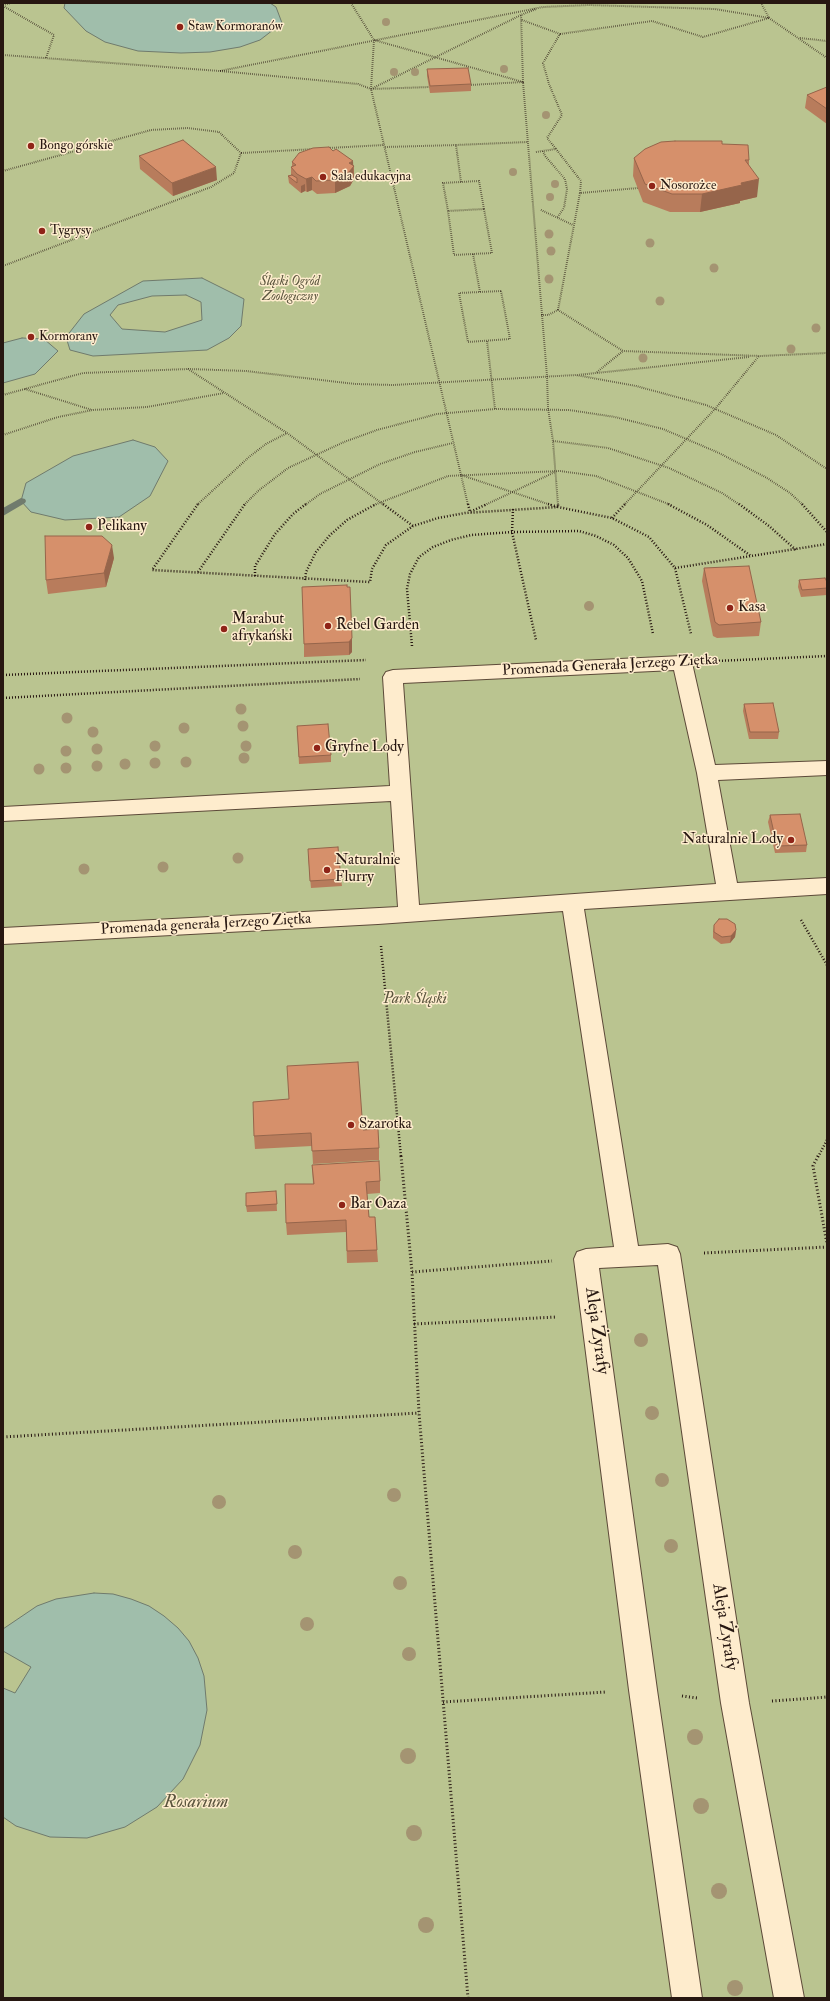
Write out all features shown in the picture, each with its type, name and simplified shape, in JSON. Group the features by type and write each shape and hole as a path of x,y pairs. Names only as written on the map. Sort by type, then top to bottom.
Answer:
{"street":[{"name":"Promenada Generała Jerzego Ziętka","path":"393,677 690,662"},
{"path":"690,662 707,773 728,891 827,886"},
{"path":"393,677 409,913"},
{"path":"707,773 827,768"},
{"path":"3,814 401,793"},
{"name":"Promenada generała Jerzego Ziętka","path":"3,936 378,916 728,891"},
{"path":"572,902 627,1255"},
{"path":"586,1258 668,1254"},
{"name":"Aleja Żyrafy","path":"668,1254 735,1703 789,1998"},
{"name":"Aleja Żyrafy","path":"586,1258 687,1998"}],"path":[{"path":"3,5 11,3"},
{"path":"351,3 374,40 371,90 470,512"},
{"path":"761,3 769,18"},
{"path":"3,5 54,35 46,58"},
{"path":"220,71 543,7 589,5 715,9 769,18 827,58"},
{"path":"371,90 522,15 543,7"},
{"path":"522,15 528,142 547,376 548,408 553,441 558,507"},
{"path":"522,20 560,34 652,21 703,37 769,18"},
{"path":"558,310 581,181 547,138 562,115 549,84 543,63 560,34"},
{"path":"799,38 827,41"},
{"path":"374,40 524,82"},
{"path":"3,55 220,71 358,84 371,90 432,86"},
{"path":"462,85 524,82"},
{"path":"3,171 151,130 188,128 219,132 241,152 528,142"},
{"path":"456,145 461,182"},
{"path":"536,152 556,149"},
{"path":"543,151 545,156 565,179 567,189 564,208 558,218"},
{"path":"3,266 211,187 234,173 241,152"},
{"path":"479,182 484,209 492,253 454,255 443,183 479,182"},
{"path":"580,193 638,188"},
{"path":"448,211 484,209"},
{"path":"541,210 573,225"},
{"path":"473,254 480,292"},
{"path":"500,291 510,339 486,341 468,342 459,293 500,291"},
{"path":"541,315 558,310"},
{"path":"558,310 623,351 760,356"},
{"path":"486,341 495,409"},
{"path":"596,373 623,351"},
{"path":"3,395 83,373 188,369 265,373 355,384 393,385 576,375 760,356 827,353"},
{"path":"612,518 688,439 760,356"},
{"path":"188,369 287,433 315,455 350,478 413,526"},
{"path":"576,375 657,391 715,409 776,435 827,469"},
{"path":"25,389 93,410"},
{"path":"3,435 58,417 93,410 147,407 225,392"},
{"path":"197,572 242,507 258,491 288,468 315,455 376,430 447,413 495,409 548,408 615,417 662,429 688,439 752,469 790,493 809,510 827,532"},
{"path":"287,433 266,444 249,457 200,501 189,514 152,570 306,580 370,582 372,569 386,545 413,526 438,518 470,512 558,507"},
{"path":"553,441 608,448 663,465 712,488 738,503 769,526 796,550"},
{"path":"255,576 255,566 275,534 293,514 320,494 350,478 394,459 454,443"},
{"path":"470,512 555,472"},
{"path":"306,580 306,572 311,561 330,535 347,520 381,501 448,476 461,475 571,472 591,475 638,491 690,515 751,556"},
{"path":"461,475 558,507 612,518 649,537 675,568 690,662"},
{"path":"513,509 514,516 512,532 543,670"},
{"path":"417,676 413,658 407,589 410,574 419,558 433,546 451,540 471,535 512,532 564,530 579,531 596,536 614,545 628,558 642,581 660,664"},
{"path":"675,568 827,544"},
{"name":"Promenada Generała Jerzego Ziętka","path":"690,662 827,656"},
{"path":"3,675 374,660"},
{"path":"3,698 393,677"},
{"path":"782,888 827,965"},
{"path":"378,916 412,1272 419,1413 468,1998"},
{"path":"827,1140 813,1166 827,1244"},
{"path":"668,1254 827,1248"},
{"path":"412,1272 586,1258"},
{"path":"414,1324 594,1315"},
{"path":"3,1437 419,1413"}],"green space":[{"name":"Park Śląski","path":"3,3 827,3 827,1998 3,1998"}],"shaded area":[{"name":"Staw Kormoranów","path":"65,3 270,3 276,7 282,23 260,40 240,47 210,52 181,53 138,51 105,42 86,31 64,8"},
{"path":"202,278 244,299 241,326 229,338 207,350 93,356 70,350 66,337 84,314 143,281","holes":["186,295 201,302 202,320 165,332 122,329 110,315 118,305 152,296"]},
{"path":"22,338 44,339 58,351 35,374 3,383 3,343"},
{"path":"133,440 155,447 168,461 150,496 119,517 65,520 31,512 21,501 26,483 73,456"},
{"path":"94,1593 113,1594 149,1606 178,1628 189,1641 198,1658 204,1676 207,1710 200,1745 183,1779 157,1807 125,1827 87,1838 50,1837 16,1826 3,1817 3,1688 15,1693 31,1667 3,1651 3,1629 37,1606 56,1599"}],"building":[{"path":"468,68 471,84 430,86 427,69"},
{"path":"827,87 827,109 807,95"},
{"path":"183,140 216,167 172,183 139,156"},
{"path":"722,141 722,144 748,145 749,160 745,160 759,179 741,183 742,185 702,194 672,194 645,184 634,158 645,149 661,142"},
{"path":"329,147 333,151 336,149 353,161 349,163 354,166 349,172 335,180 316,181 312,177 306,179 297,174 291,167 296,165 292,162 299,153 313,148"},
{"path":"292,175 297,178 297,183 288,176"},
{"path":"45,536 102,536 112,545 104,573 46,580"},
{"name":"Kasa","path":"749,566 761,622 719,625 715,622 704,568"},
{"path":"825,578 827,588 802,590 799,580"},
{"name":"Rebel Garden","path":"347,585 347,587 350,587 352,638 349,642 304,644 302,587"},
{"path":"773,703 779,732 750,732 744,704"},
{"path":"328,724 331,755 299,757 297,726"},
{"path":"800,814 807,845 777,846 770,815"},
{"path":"338,847 341,879 310,881 308,849"},
{"path":"719,919 727,919 735,924 736,930 731,936 722,937 714,932 714,925"},
{"path":"358,1062 363,1130 378,1129 379,1148 312,1151 311,1133 254,1136 253,1102 289,1099 287,1066"},
{"path":"379,1161 380,1181 366,1182 369,1217 375,1217 377,1250 347,1251 346,1220 286,1223 285,1184 314,1184 312,1165"},
{"path":"276,1191 277,1204 246,1206 246,1193"}],"waterway":[{"path":"3,513 21,501"}],"place":[{"name":"Staw Kormoranów","path":"180,27"},
{"name":"Bongo górskie","path":"31,146"},
{"name":"Sala edukacyjna","path":"323,177"},
{"name":"Nosorożce","path":"652,186"},
{"name":"Tygrysy","path":"42,231"},
{"name":"Kormorany","path":"31,337"},
{"name":"Pelikany","path":"89,527"},
{"name":"Kasa","path":"730,608"},
{"name":"Rebel Garden","path":"328,626"},
{"name":"Marabut afrykański","path":"224,629"},
{"name":"Gryfne Lody","path":"317,748"},
{"name":"Naturalnie Lody","path":"791,840"},
{"name":"Naturalnie Flurry","path":"327,870"},
{"name":"Szarotka","path":"351,1125"},
{"name":"Bar Oaza","path":"342,1205"}],"park label":[{"name":"Śląski Ogród Zoologiczny","path":"290,290"},
{"name":"Rosarium","path":"196,1803"}]}
